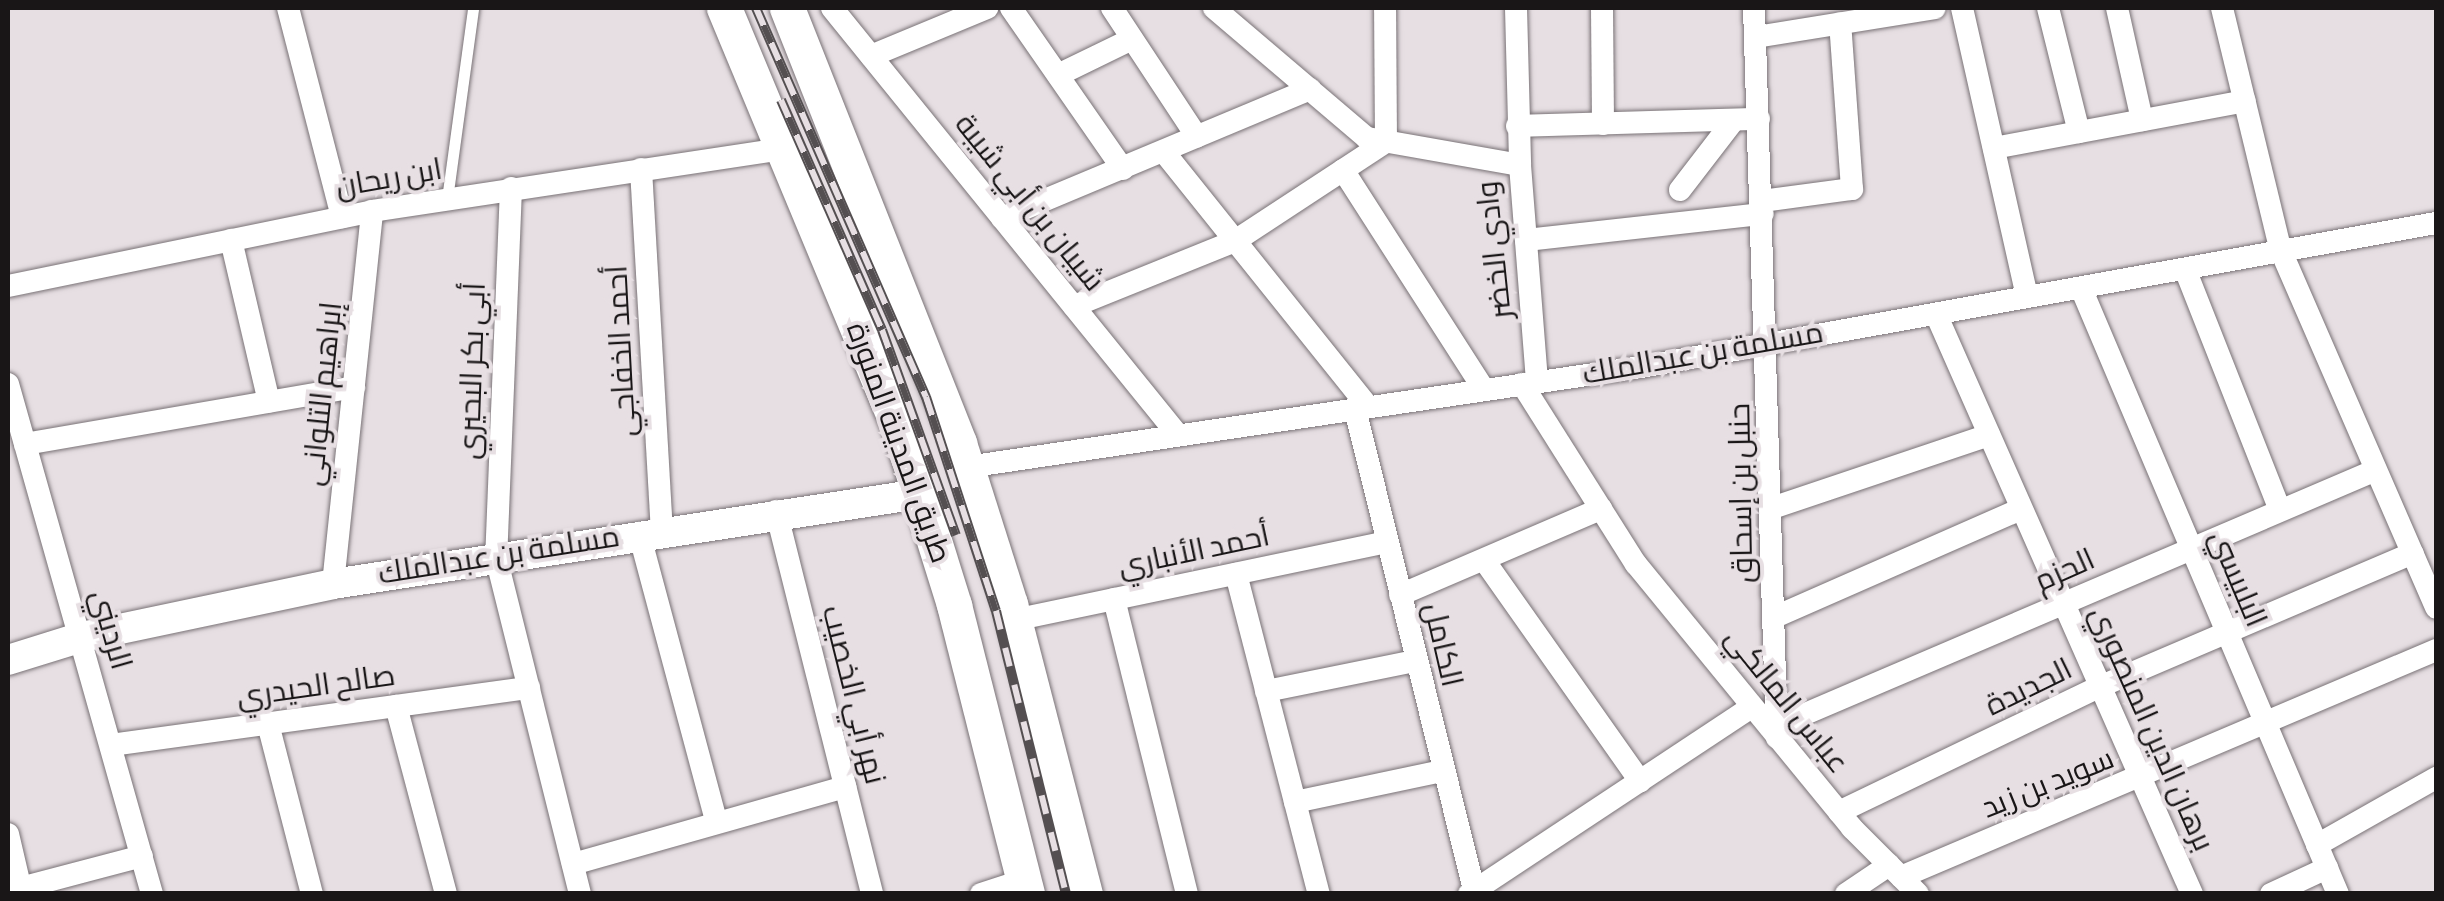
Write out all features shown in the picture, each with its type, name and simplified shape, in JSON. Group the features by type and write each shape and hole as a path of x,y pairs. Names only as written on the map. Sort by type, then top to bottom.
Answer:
{"main road":[{"name":"طريق المدينة المنورة","path":"724,8 898,425 1025,887"},
{"name":"طريق المدينة المنورة","path":"787,8 967,467 1014,620 1085,894"},
{"name":"مسلمة بن عبدالملك","path":"8,648 82,637 332,584 776,511 920,494"},
{"name":"مسلمة بن عبدالملك","path":"8,660 82,637"}],"street":[{"path":"288,8 342,217"},
{"name":"شيبان بن أبي شيبة","path":"832,8 1178,435"},
{"path":"872,56 987,8"},
{"path":"1011,8 1123,168"},
{"path":"1112,8 1197,138"},
{"name":"وادي الخضر","path":"1214,8 1366,138 1520,165 1530,383"},
{"path":"1249,8 1249,38"},
{"path":"1074,306 1235,241 1386,142 1385,8"},
{"path":"1516,8 1520,165"},
{"path":"1602,8 1603,124"},
{"name":"حنبل بن إسحاق","path":"1754,8 1768,344 1777,732"},
{"path":"1756,37 1935,8"},
{"path":"1962,8 2028,297"},
{"path":"2048,8 2079,132"},
{"path":"2118,8 2142,120"},
{"path":"2222,8 2281,251 2436,608"},
{"path":"1526,240 1763,207 1852,189 1840,24"},
{"path":"1058,75 1132,38"},
{"path":"1002,218 1310,89"},
{"path":"1994,148 2245,101"},
{"path":"1517,126 1759,119"},
{"path":"1680,190 1734,120"},
{"name":"ابن ريحان","path":"8,286 372,211 784,149"},
{"name":"الكامل","path":"1164,152 1362,408 1387,542 1472,893"},
{"name":"أحمد الخفاجي","path":"641,170 651,531 716,821"},
{"path":"1343,170 1484,390"},
{"name":"أبي بكر البحيري","path":"510,188 496,557 580,894"},
{"name":"إبراهيم التلواني","path":"332,584 372,211"},
{"name":"مسلمة بن عبدالملك","path":"967,467 1768,344 2436,223"},
{"path":"232,240 268,402"},
{"path":"2185,269 2280,510"},
{"name":"البلبيسي","path":"2081,288 2338,894"},
{"name":"برهان الدين المنصوري","path":"1936,314 2192,894"},
{"name":"عباس المالكي","path":"1530,383 1636,564 1839,812 1918,894"},
{"name":"الرديني","path":"8,384 152,894"},
{"path":"25,444 354,387"},
{"path":"1772,508 1989,435"},
{"name":"الحزم","path":"1777,732 2191,546 2376,470"},
{"path":"1775,618 2021,508"},
{"path":"1400,595 1601,509"},
{"name":"نهر أبي الخصيب","path":"776,511 872,894"},
{"name":"أحمد الأنباري","path":"1014,620 1387,542"},
{"name":"الجديدة","path":"1839,812 2099,687 2412,553"},
{"path":"1484,560 1640,781"},
{"path":"1236,574 1318,894"},
{"path":"1114,599 1187,894"},
{"name":"سويد بن زيد","path":"1846,894 1895,871 2140,779 2436,650"},
{"path":"1266,691 1416,661"},
{"name":"صالح الحيدري","path":"112,745 529,688"},
{"path":"396,706 446,894"},
{"path":"1472,893 1752,707"},
{"path":"268,724 312,894"},
{"path":"1295,802 1442,772"},
{"path":"2317,845 2436,778"},
{"path":"572,864 845,787"},
{"path":"8,834 21,890 142,856"},
{"path":"2271,894 2327,868"},
{"path":"981,894 1025,887"}],"lane":[{"path":"447,199 473,8"}],"railway":[{"path":"756,8 926,397 996,611 1066,894"},
{"path":"781,100 882,330 956,535"}]}
